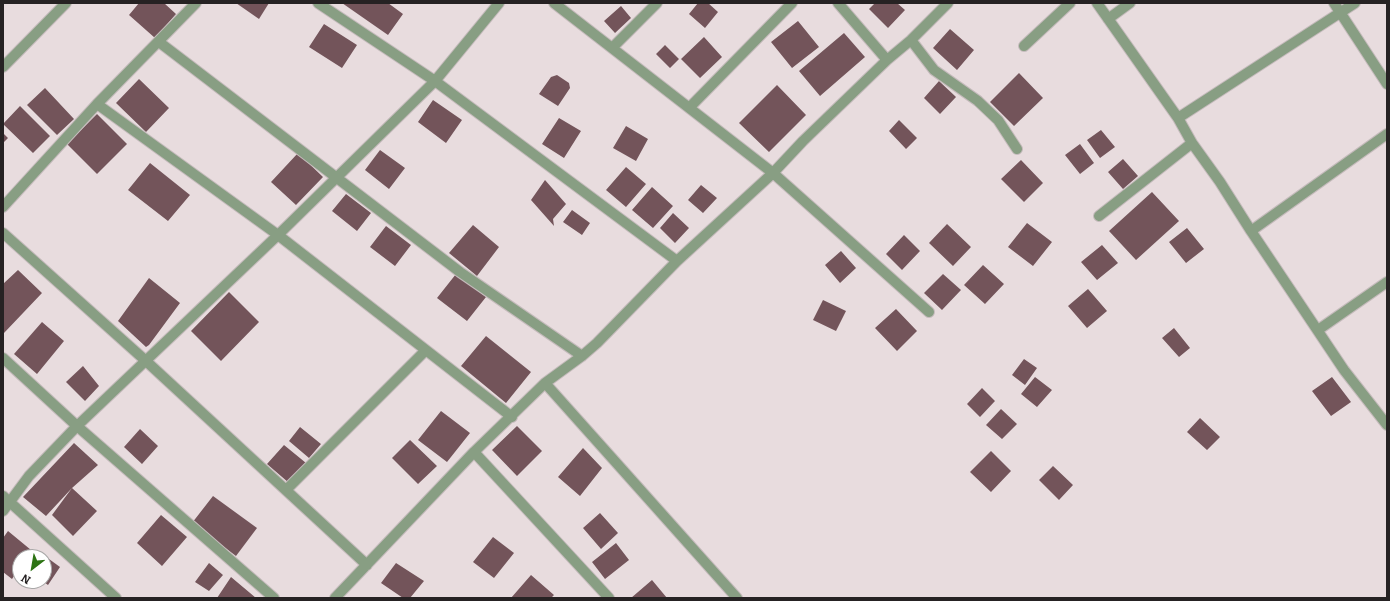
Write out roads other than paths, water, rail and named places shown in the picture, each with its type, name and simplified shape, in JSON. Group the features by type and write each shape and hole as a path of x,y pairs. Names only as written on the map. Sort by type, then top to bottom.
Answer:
{"street":[{"path":"3,67 66,3"},
{"path":"3,207 96,104 196,3"},
{"path":"318,3 435,81 677,261"},
{"path":"3,511 6,498 77,426 278,235 435,81 499,3"},
{"path":"554,3 773,173 928,312"},
{"path":"612,48 657,3"},
{"path":"689,108 792,3"},
{"path":"838,3 887,60"},
{"path":"335,598 474,452 512,417 545,383 597,344 677,261 773,173 803,141 887,60 912,40 948,3"},
{"path":"1024,46 1070,3"},
{"path":"1097,3 1178,118 1192,143 1220,182 1344,370 1387,425"},
{"path":"1108,19 1130,3"},
{"path":"1334,3 1387,84"},
{"path":"1178,118 1356,3"},
{"path":"912,40 934,70 978,101 998,120 1018,149"},
{"path":"159,42 460,272 582,356"},
{"path":"96,104 278,235 512,417"},
{"path":"1251,231 1387,134"},
{"path":"1099,216 1192,143"},
{"path":"3,233 146,361 367,565"},
{"path":"1318,330 1387,282"},
{"path":"286,490 426,350"},
{"path":"3,358 77,426 274,598"},
{"path":"545,383 737,598"},
{"path":"474,452 609,598"},
{"path":"6,498 116,598"}]}
